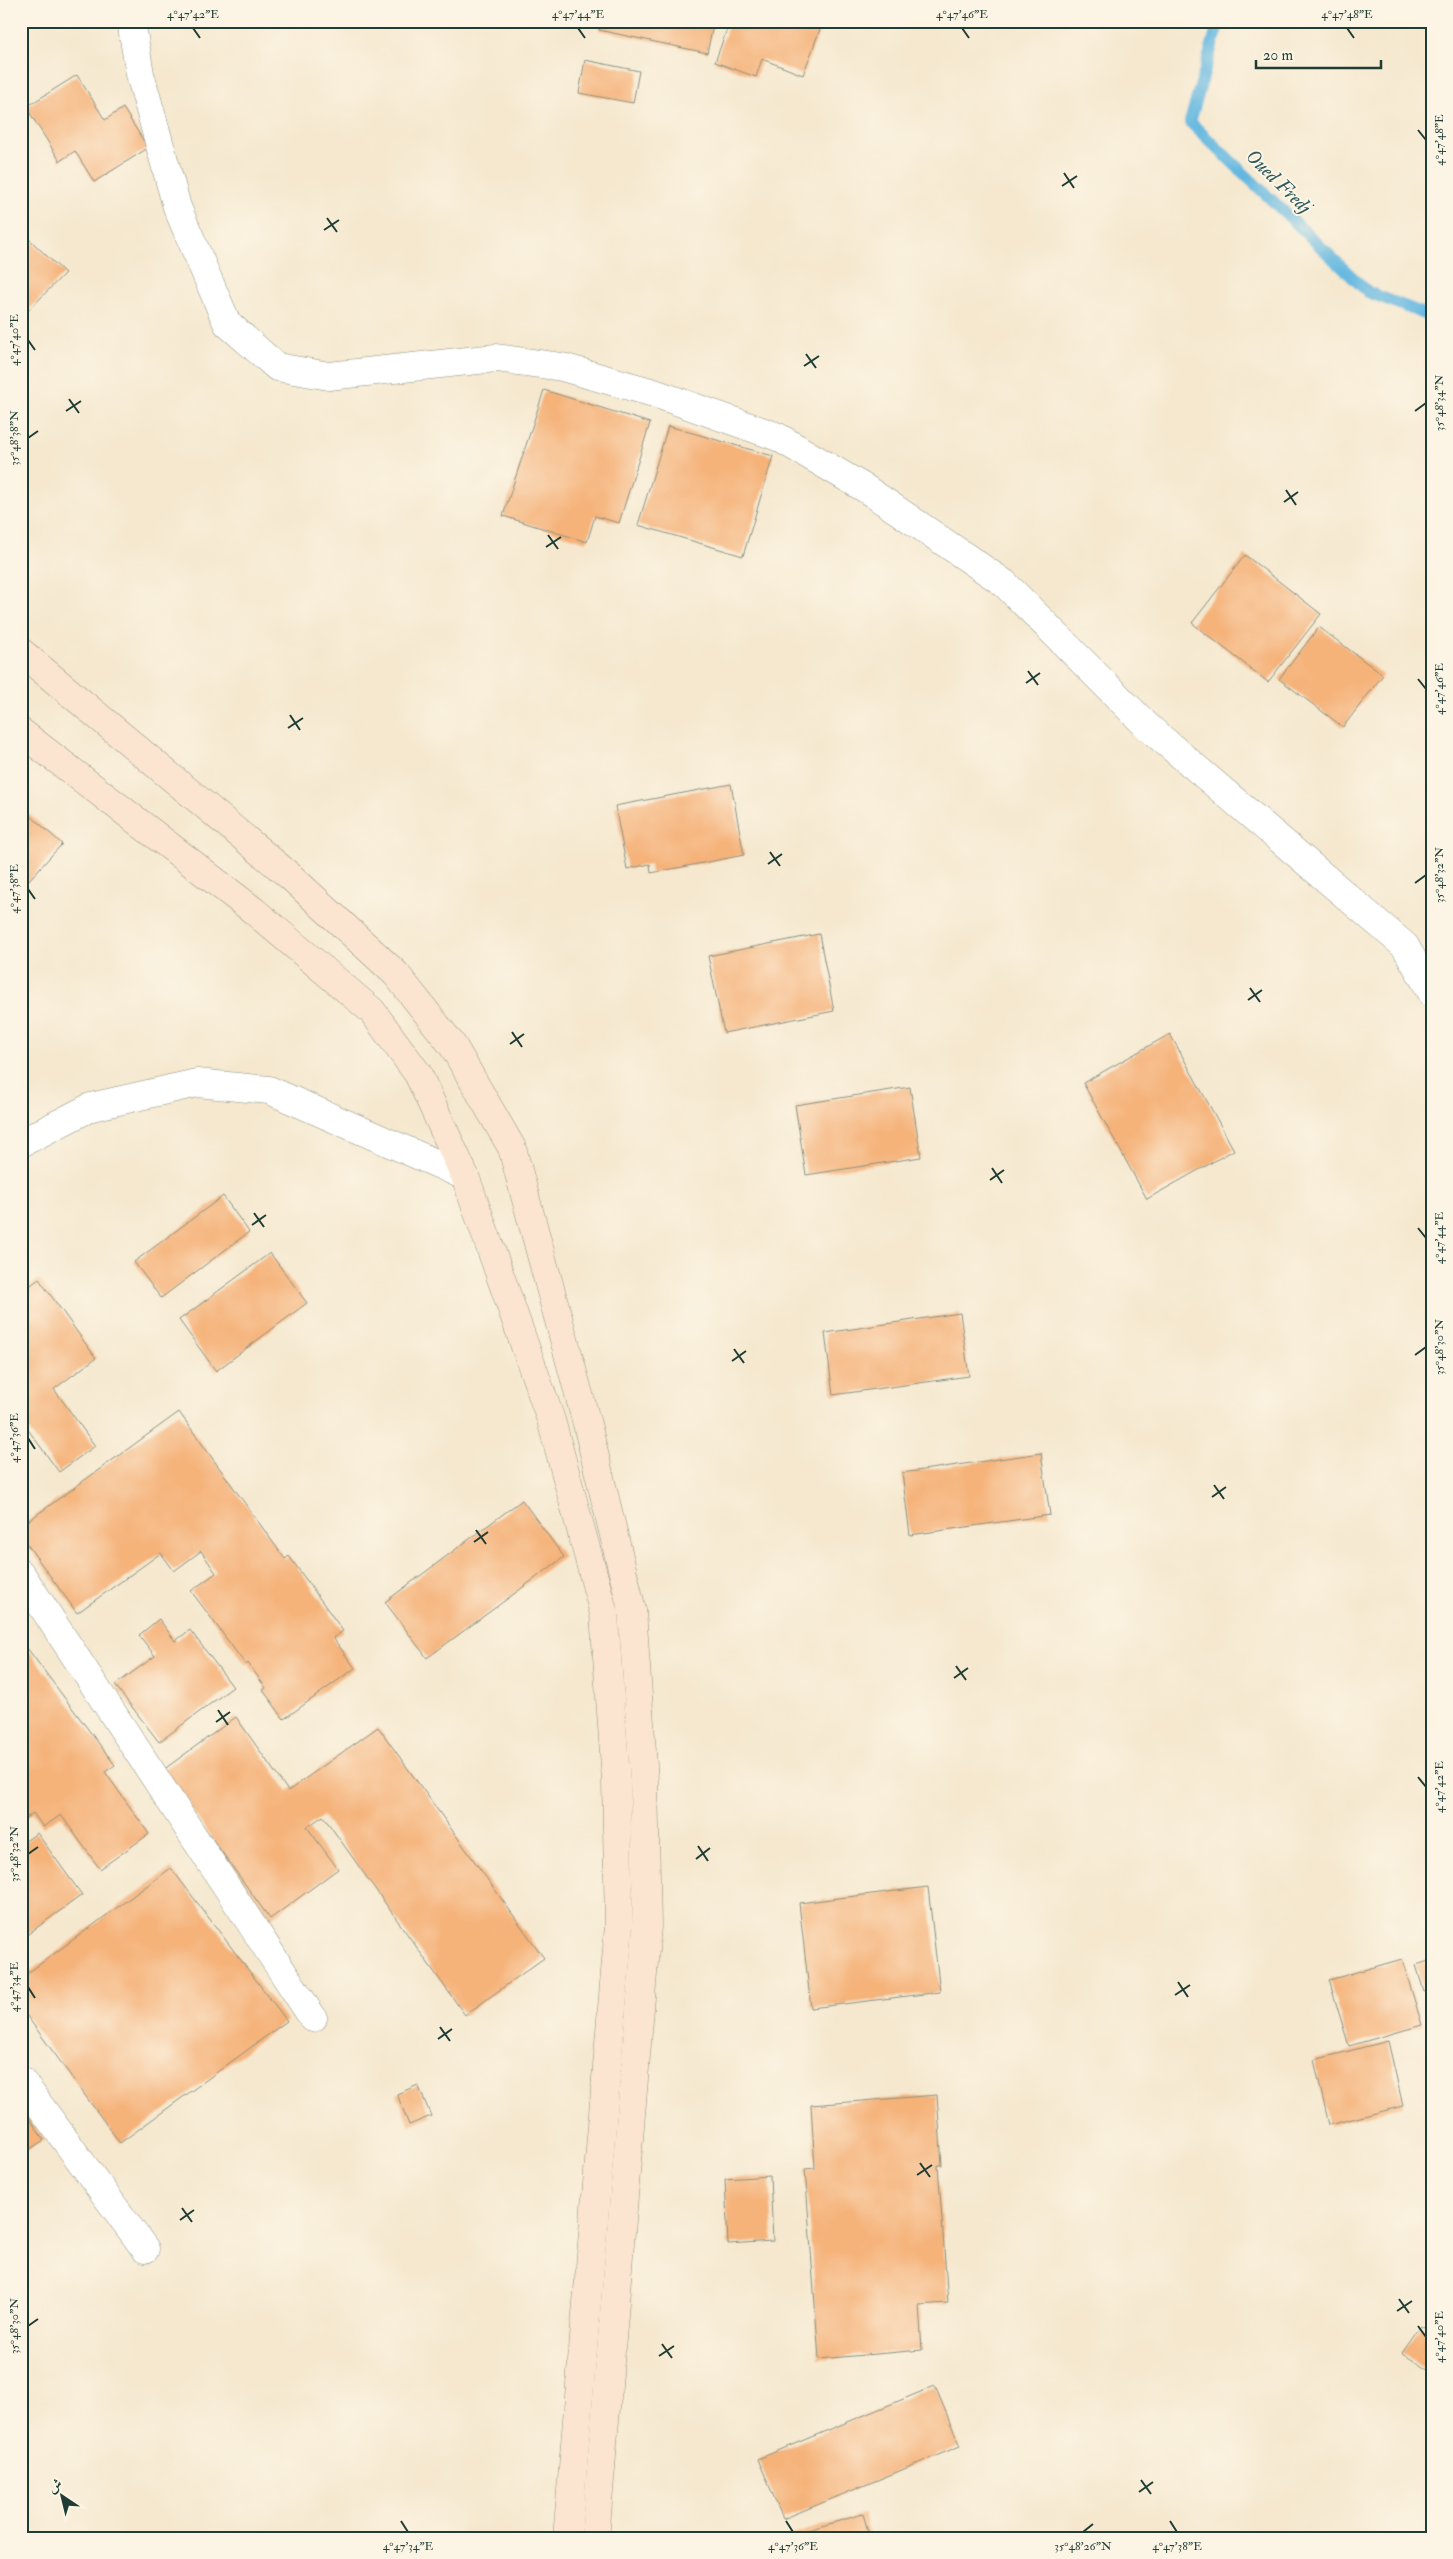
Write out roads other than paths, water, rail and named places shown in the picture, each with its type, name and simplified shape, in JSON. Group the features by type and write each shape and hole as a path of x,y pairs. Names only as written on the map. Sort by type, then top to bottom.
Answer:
{"main road":[{"path":"21,652 292,877 396,974 453,1046 512,1148 586,1424 632,1610 644,1780 646,1926 595,2538"},
{"path":"21,732 254,911 372,1011 418,1074 465,1176 551,1420 604,1614 616,1781 619,1925 567,2538"}],"street":[{"path":"131,21 140,74 177,207 227,323 277,367 329,376 496,358 553,365 654,393 778,438 866,489 1004,583 1148,727 1405,946 1432,993"},
{"path":"21,1143 91,1107 197,1083 269,1090 465,1176"},
{"path":"21,1574 313,2018"},
{"path":"21,2080 145,2249"}],"waterway":[{"name":"Oued Fredj","path":"1219,21 1190,122 1368,292 1432,317"}]}
